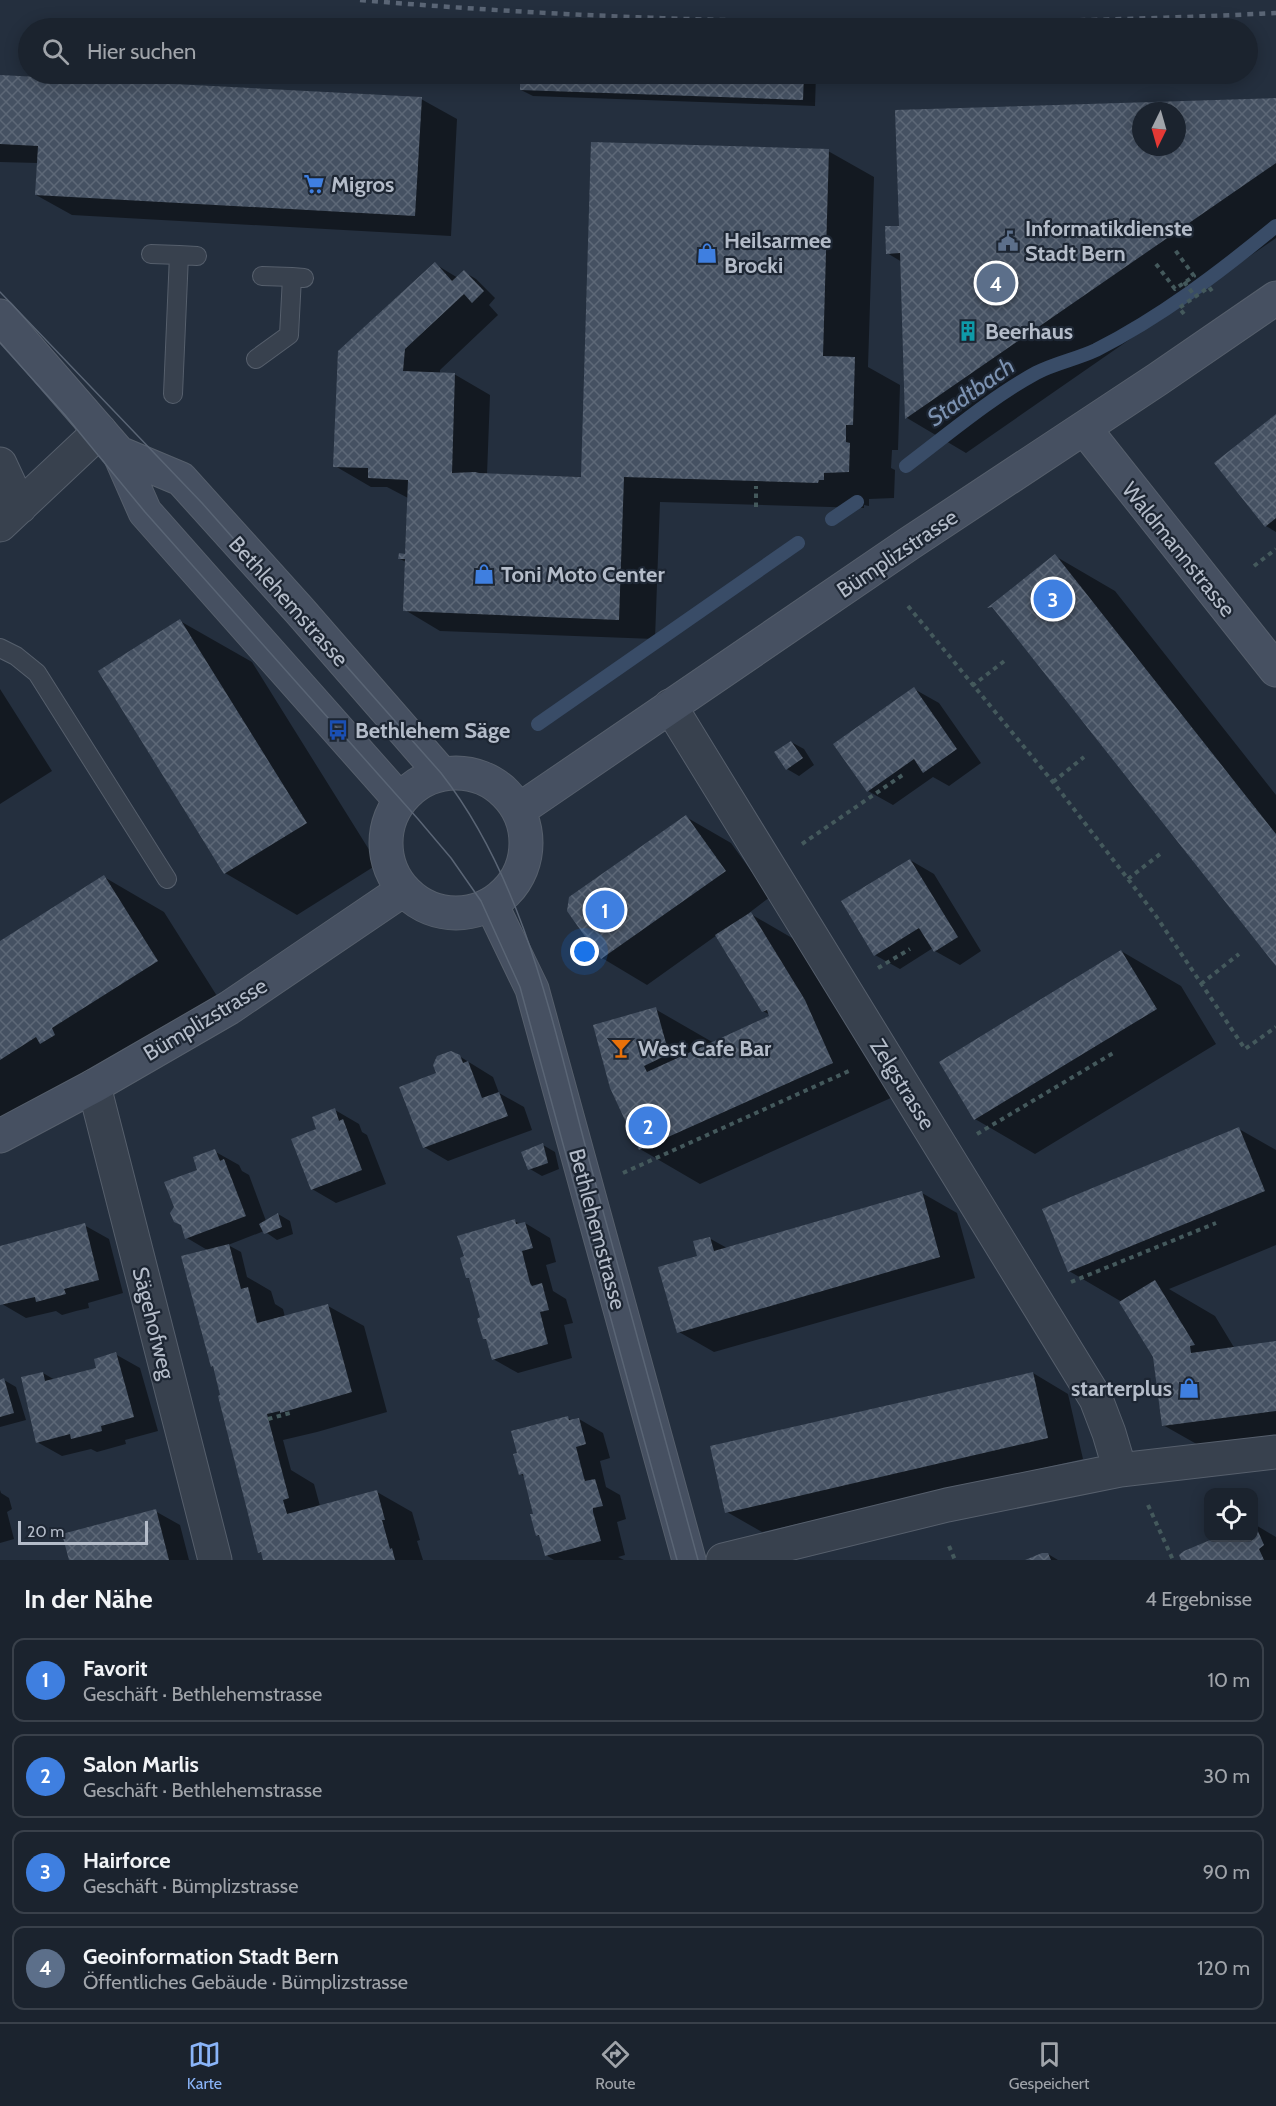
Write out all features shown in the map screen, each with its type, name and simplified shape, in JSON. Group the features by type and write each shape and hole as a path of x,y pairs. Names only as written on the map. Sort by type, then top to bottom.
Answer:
{"street":[{"name":"Bümplizstrasse","path":"519,810 1276,298"},
{"name":"Bethlehemstrasse","path":"0,316 110,442 145,512 400,800"},
{"name":"Waldmannstrasse","path":"1084,428 1276,670"},
{"name":"Bethlehemstrasse","path":"110,442 181,479 441,773"},
{"path":"0,464 10,516 110,442"},
{"name":"Zelgstrasse","path":"670,706 1096,1399 1120,1470"},
{"path":"458,772 493,783 519,810 525,827 524,863 516,879 507,891 491,904 473,911 445,912 418,903 403,890 392,874 387,856 385,838 389,820 400,800 423,780 441,773 458,772"},
{"name":"Bümplizstrasse","path":"0,1136 94,1086 230,1008 403,890"},
{"name":"Bethlehemstrasse","path":"491,904 532,989 688,1560"},
{"name":"Sägehofweg","path":"94,1086 215,1560"},
{"path":"723,1560 946,1505 1120,1470 1276,1452"}],"lane":[{"path":"151,254 188,256 173,394"},
{"path":"256,359 289,335 298,277 262,276"},
{"path":"0,648 16,656 37,672 167,879"}],"path":[{"path":"1156,264 1175,289 1185,283 1194,276 1175,250"},
{"path":"1185,283 1195,296"},
{"path":"1179,308 1209,287"},
{"path":"756,486 756,507"},
{"path":"1254,566 1276,549"},
{"path":"908,606 1053,782 1128,879 1156,916 1245,1049 1276,1027"},
{"path":"972,686 1007,659"},
{"path":"1053,782 1084,757"},
{"path":"799,846 903,774"},
{"path":"1128,879 1160,854"},
{"path":"1201,984 1239,954"},
{"path":"946,1153 1115,1052"},
{"path":"612,1178 885,1055"},
{"path":"1034,1298 1216,1223"},
{"path":"268,1419 290,1413"},
{"path":"1144,1496 1173,1560"}],"building":[{"path":"0,75 18,76 18,84 173,84 422,97 415,216 35,195 38,146 0,144"},
{"path":"520,84 804,84 803,100 520,90"},
{"name":"Beerhaus","path":"1276,98 1276,163 905,419 900,253 886,254 885,226 899,226 895,110 1132,103 1132,156 1186,156 1186,102 1149,102"},
{"name":"Heilsarmee Brocki","path":"591,142 829,149 823,356 855,357 853,425 846,425 846,442 850,443 849,472 824,473 824,480 819,480 818,483 624,477 619,620 403,611 405,559 398,559 399,553 405,554 408,480 368,478 368,468 333,467 338,351 435,262 452,281 464,270 484,291 472,303 464,294 405,349 403,371 455,373 452,473 581,477"},
{"path":"1276,414 1276,518 1265,527 1214,463"},
{"path":"1055,554 1276,834 1276,966 992,607 987,608"},
{"path":"180,619 307,823 224,874 98,671"},
{"path":"914,687 957,749 923,773 914,759 867,792 833,744"},
{"path":"791,741 803,758 786,770 774,752"},
{"path":"686,815 726,871 601,959 567,911 569,897"},
{"path":"910,859 958,937 934,952 919,928 874,956 841,901"},
{"path":"104,875 158,961 52,1028 55,1035 40,1044 36,1037 0,1060 0,941"},
{"path":"751,912 805,1000 833,1063 639,1150 610,1088 593,1025 656,1007 669,1054 644,1066 647,1072 769,1016 767,1010 762,1012 715,935"},
{"path":"1121,950 1157,1009 974,1120 939,1062"},
{"path":"451,1051 460,1055 463,1063 468,1061 482,1098 499,1092 508,1116 423,1148 399,1087 436,1073 433,1065 437,1056"},
{"path":"335,1108 339,1121 343,1119 362,1170 311,1190 291,1139 316,1129 312,1117"},
{"path":"1239,1127 1265,1191 1068,1272 1042,1209"},
{"path":"543,1143 548,1163 528,1170 521,1152"},
{"path":"215,1149 220,1161 224,1159 246,1216 185,1239 181,1225 174,1222 170,1213 174,1207 164,1182 197,1170 193,1157"},
{"path":"922,1191 940,1257 677,1333 658,1267 697,1256 693,1241 710,1237 714,1251"},
{"path":"278,1213 282,1227 264,1234 259,1224"},
{"path":"515,1219 516,1224 525,1222 533,1248 522,1251 530,1283 532,1286 542,1283 549,1310 540,1312 548,1344 492,1360 477,1319 480,1317 469,1278 466,1278 460,1258 464,1256 457,1236"},
{"path":"85,1223 99,1280 64,1289 66,1294 36,1302 35,1297 0,1305 0,1246"},
{"path":"229,1244 241,1289 248,1287 257,1323 328,1304 352,1392 280,1413 280,1411 267,1414 289,1498 283,1500 287,1514 377,1490 385,1520 382,1520 395,1560 263,1560 261,1552 258,1553 218,1396 220,1395 213,1366 211,1367 181,1256"},
{"path":"1155,1280 1195,1345 1190,1346 1191,1353 1276,1341 1276,1411 1162,1426 1153,1357 1119,1302"},
{"path":"116,1352 134,1417 101,1426 102,1431 71,1439 70,1434 36,1443 21,1377 43,1372 45,1381 96,1368 94,1359"},
{"path":"1033,1372 1048,1438 725,1513 710,1446"},
{"path":"4,1378 14,1413 0,1417 0,1380"},
{"path":"568,1416 569,1420 579,1418 586,1444 576,1447 584,1478 585,1481 595,1479 603,1506 593,1508 601,1541 545,1556 530,1514 533,1514 523,1474 519,1475 513,1454 517,1453 511,1431"},
{"path":"156,1509 169,1560 69,1560 62,1534"},
{"path":"1258,1531 1264,1545 1259,1549 1264,1560 1181,1560 1179,1555 1205,1542 1258,1542"},
{"path":"1048,1553 1051,1560 1025,1560"}],"waterway":[{"name":"Stadtbach","path":"906,466 1019,383 1043,370 1096,350 1144,323 1212,277 1276,226"},
{"name":"Stadtbach","path":"832,519 857,502"},
{"name":"Stadtbach","path":"538,724 798,543"}],"tram line":[{"path":"0,292 202,503 441,773 470,815 495,861 516,908 549,1006 698,1560"},
{"path":"0,343 65,415 145,512 418,819 451,858 481,901 520,987 677,1560"}],"railway":[{"path":"360,0 474,9 674,18"},
{"path":"1162,18 1276,13"}],"place":[{"name":"Migros","path":"314,184"},
{"name":"Informatikdienste Stadt Bern","path":"1008,241"},
{"name":"Heilsarmee Brocki","path":"707,253"},
{"name":"Geoinformation Stadt Bern","path":"996,283"},
{"name":"Beerhaus","path":"968,331"},
{"name":"Toni Moto Center","path":"484,574"},
{"name":"Hairforce","path":"1053,599"},
{"name":"Bethlehem Säge","path":"338,730"},
{"name":"Favorit","path":"605,910"},
{"name":"West Cafe Bar","path":"621,1048"},
{"name":"Salon Marlis","path":"648,1126"},
{"name":"starterplus","path":"1189,1388"}]}
